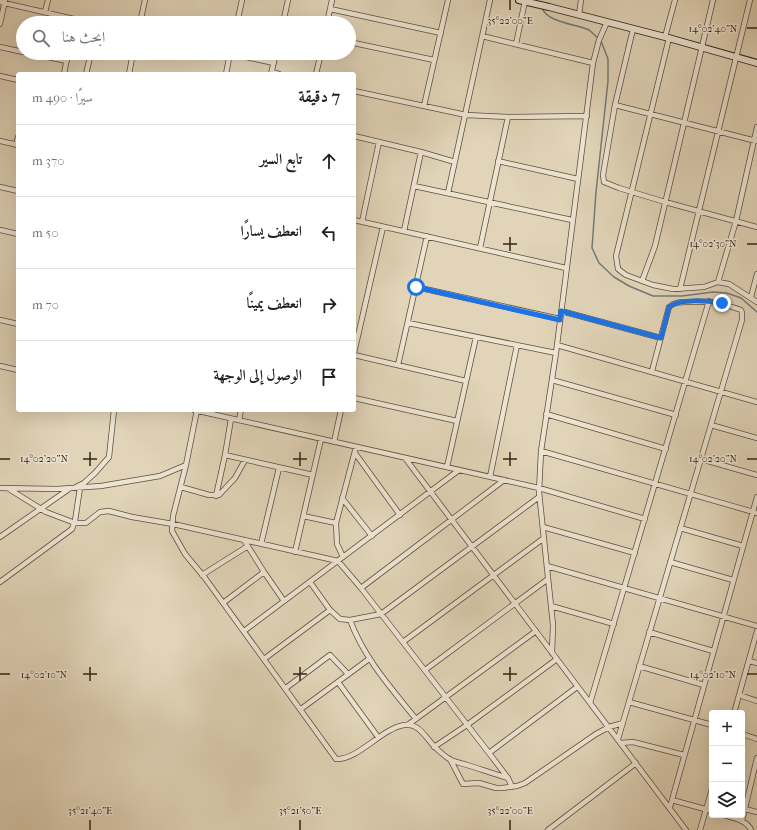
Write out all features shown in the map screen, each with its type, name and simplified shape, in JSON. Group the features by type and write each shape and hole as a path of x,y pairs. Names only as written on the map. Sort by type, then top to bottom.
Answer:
{"street":[{"path":"45,12 48,0"},
{"path":"142,16 145,0"},
{"path":"239,16 242,0"},
{"path":"284,16 287,0"},
{"path":"328,16 332,0"},
{"path":"424,106 448,0"},
{"path":"448,194 490,0"},
{"path":"580,14 581,0"},
{"path":"675,0 650,114 616,256 616,262 618,269 626,275 653,285 680,289 704,286 718,282 729,284 757,302"},
{"path":"642,281 655,246 713,0"},
{"path":"680,289 750,0"},
{"path":"516,44 524,1 667,37 757,63"},
{"path":"0,24 3,2 58,16"},
{"path":"330,9 441,33"},
{"path":"552,653 553,625 539,497 541,451 556,354 593,63 599,40 606,22"},
{"path":"633,29 615,105 603,180 604,182 665,202 757,227"},
{"path":"482,36 593,63"},
{"path":"356,43 434,60"},
{"path":"0,47 16,50"},
{"path":"62,60 67,61 64,72"},
{"path":"86,72 89,60"},
{"path":"129,72 132,60"},
{"path":"226,72 229,60"},
{"path":"261,60 274,63"},
{"path":"271,72 275,60"},
{"path":"316,72 319,60"},
{"path":"0,76 16,80"},
{"path":"356,91 466,115 508,117 587,116"},
{"path":"615,105 756,141"},
{"path":"480,248 508,117"},
{"path":"718,282 736,221 756,141 757,127"},
{"path":"356,136 455,162"},
{"path":"0,141 16,145"},
{"path":"362,222 379,142"},
{"path":"404,231 421,152"},
{"path":"498,161 578,178"},
{"path":"414,186 572,220"},
{"path":"0,187 16,191"},
{"path":"356,220 566,268"},
{"path":"356,345 383,227"},
{"path":"0,230 16,234"},
{"path":"398,365 427,236"},
{"path":"751,297 757,274"},
{"path":"416,287 560,320"},
{"path":"590,703 709,301"},
{"path":"619,741 639,666 742,320 741,310 722,303 709,301 673,304 669,307 652,371"},
{"path":"561,311 661,338"},
{"path":"0,320 16,324"},
{"path":"408,323 556,354"},
{"path":"447,467 476,337"},
{"path":"490,477 517,345"},
{"path":"557,345 757,402"},
{"path":"356,354 466,381"},
{"path":"0,366 16,370"},
{"path":"552,380 676,415"},
{"path":"356,398 457,421"},
{"path":"0,537 69,489 84,483 109,459 114,412"},
{"path":"196,412 186,465 174,513 172,531 185,554 286,688 336,759 349,756 378,737 397,727 409,724 536,631"},
{"path":"205,412 539,488 645,519"},
{"path":"239,420 241,412"},
{"path":"334,442 341,412"},
{"path":"546,414 666,449"},
{"path":"216,496 231,418"},
{"path":"711,425 757,438"},
{"path":"295,552 321,439"},
{"path":"343,557 337,544 336,523 356,447"},
{"path":"541,451 755,513"},
{"path":"355,453 400,515"},
{"path":"225,455 313,475"},
{"path":"405,458 686,830"},
{"path":"701,459 757,475"},
{"path":"181,488 216,496 222,493 231,482 245,460"},
{"path":"0,492 4,488 69,489 158,477 186,465"},
{"path":"261,544 279,468"},
{"path":"244,631 459,470"},
{"path":"361,588 504,480"},
{"path":"4,488 41,509 74,523 86,523 100,512 106,510 132,518 173,524 338,561 404,642 445,697 490,753 508,778 512,787"},
{"path":"0,582 69,532 74,523 80,488"},
{"path":"310,582 330,610 340,620 350,620 381,614 539,497"},
{"path":"670,807 733,580 755,513 757,497"},
{"path":"342,498 372,536"},
{"path":"303,516 336,523"},
{"path":"543,527 635,553"},
{"path":"680,528 743,546"},
{"path":"404,642 544,538"},
{"path":"244,540 284,601"},
{"path":"202,575 248,546"},
{"path":"670,562 733,580"},
{"path":"547,566 757,626"},
{"path":"223,603 264,572"},
{"path":"425,670 548,579"},
{"path":"551,606 614,624"},
{"path":"264,659 330,610"},
{"path":"350,620 356,636 369,659 416,719"},
{"path":"735,710 757,631"},
{"path":"649,632 713,651"},
{"path":"286,688 330,655 348,674"},
{"path":"301,709 369,659"},
{"path":"434,747 467,725 557,659"},
{"path":"749,661 757,663"},
{"path":"639,666 704,685"},
{"path":"338,682 378,737"},
{"path":"490,753 578,687"},
{"path":"739,695 757,700"},
{"path":"629,702 709,725"},
{"path":"450,759 463,784 479,783 499,788 512,787 525,783 585,741 609,727 623,723"},
{"path":"409,724 418,729 434,747 450,759 508,778"},
{"path":"745,735 757,739"},
{"path":"619,741 633,742 684,756"},
{"path":"757,758 755,774 745,808 757,812"},
{"path":"548,830 636,763"},
{"path":"672,800 709,810"},
{"path":"700,830 709,800"},
{"path":"732,818 742,821 748,825 751,830"}],"waterway":[{"path":"542,8 550,17 589,30 598,38"},
{"path":"601,41 608,59 608,81 596,192 592,248 599,263 614,277 629,286 653,296 682,296 713,292 727,293 741,298 757,312"}],"route":[{"path":"416,287 560,320 561,311 661,338 669,307 673,304 709,301 722,303"}]}
